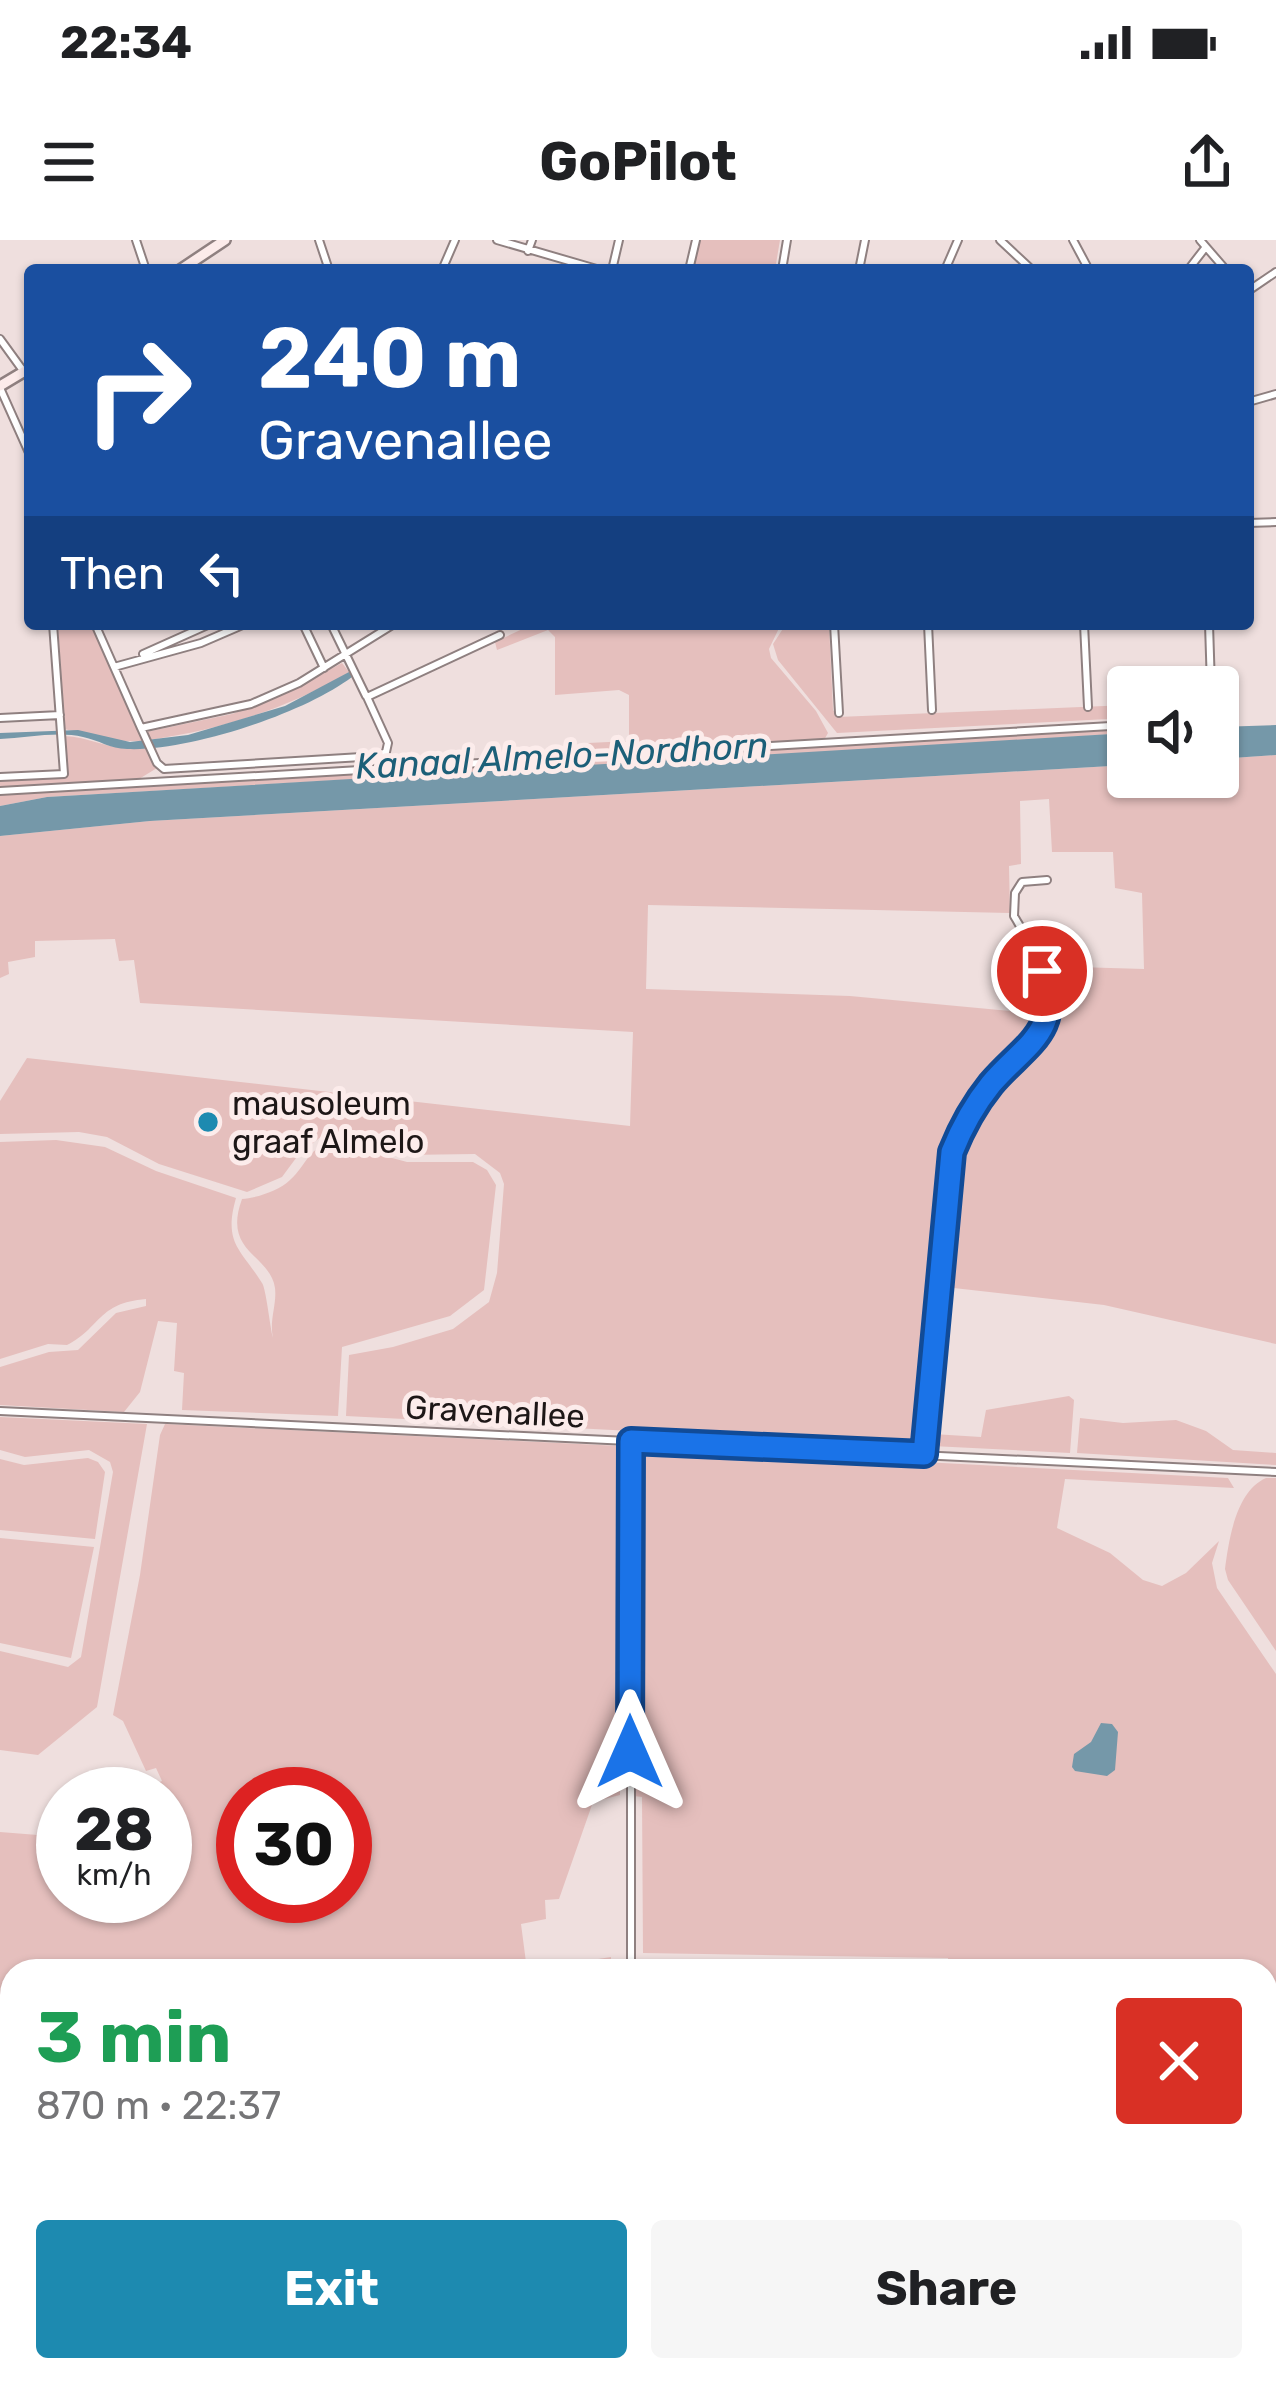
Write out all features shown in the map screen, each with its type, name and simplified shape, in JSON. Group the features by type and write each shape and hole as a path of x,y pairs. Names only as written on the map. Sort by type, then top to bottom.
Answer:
{"street":[{"path":"192,264 225,240"},
{"path":"497,240 575,264"},
{"path":"528,251 532,240"},
{"path":"1000,240 1026,264"},
{"path":"1199,240 1220,264"},
{"path":"1193,264 1205,248"},
{"path":"539,264 542,256"},
{"path":"0,339 24,367"},
{"path":"0,387 24,441"},
{"path":"53,630 64,786"},
{"path":"98,630 153,755 166,769 386,752 388,743 334,630"},
{"path":"114,667 194,630"},
{"path":"134,659 201,643 230,630"},
{"path":"306,630 324,668"},
{"path":"141,728 250,704 324,668 385,630"},
{"path":"834,630 839,712"},
{"path":"928,630 932,710"},
{"path":"1084,630 1088,707"},
{"path":"1209,630 1210,666"},
{"path":"367,697 500,635"},
{"path":"0,718 60,718"},
{"path":"0,791 1107,725"},
{"path":"0,778 64,774"},
{"path":"924,1454 952,1152 974,1107 1035,1041 1046,1020 1048,989 1014,916 1022,882 1046,880"},
{"name":"Gravenallee","path":"0,1411 1276,1472"},
{"path":"631,1441 631,1959"}],"shaded area":[{"path":"700,240 780,240 776,264 694,264"},
{"path":"58,630 94,630 143,741 119,741 64,729"},
{"path":"520,630 548,630 497,650 495,642"},
{"path":"548,630 778,630 769,649 771,658 816,711 828,733 824,740 588,754 588,743 629,741 629,695 619,690 555,695 555,637"},
{"path":"782,630 829,630 833,710 838,717 1107,706 1107,719 837,733 778,660 773,644"},
{"path":"342,663 349,672 345,675 274,708 201,731 149,740 146,732 232,714 280,696"},
{"path":"1107,729 1107,734 1013,741 47,797 0,806 0,795"},
{"path":"64,736 125,748 145,747 157,768 139,779 0,789 0,780 65,775"},
{"path":"1276,755 1276,1344 1104,1305 945,1287 950,1194 962,1139 974,1115 1038,1039 1050,994 1044,966 1144,969 1142,893 1115,888 1113,852 1052,852 1049,799 1020,801 1021,864 1009,866 1010,913 648,905 646,989 850,996 1043,1014 1024,1045 963,1118 949,1149 939,1226 929,1255 917,1446 346,1416 349,1355 453,1329 489,1302 497,1273 504,1184 500,1173 475,1154 404,1155 337,1135 322,1136 299,1154 282,1177 247,1192 159,1164 107,1137 79,1132 0,1134 0,1101 27,1058 630,1126 633,1032 140,1003 134,960 119,961 115,939 35,941 35,957 8,962 9,974 0,978 0,836 150,821 1107,766 1107,798 1239,798 1239,758"},
{"path":"56,1140 105,1147 156,1171 236,1198 233,1236 263,1286 273,1338 275,1288 265,1267 242,1242 237,1217 242,1199 280,1187 314,1151 336,1143 407,1162 473,1162 487,1170 496,1185 484,1290 450,1316 342,1347 338,1416 182,1410 184,1373 174,1371 177,1323 158,1321 140,1392 124,1412 0,1405 0,1367 49,1352 78,1350 116,1313 146,1306 146,1299 118,1305 67,1345 48,1344 0,1359 0,1142"},
{"path":"1069,1396 1074,1400 1070,1453 932,1446 933,1434 981,1437 986,1410"},
{"path":"0,1417 147,1424 97,1707 38,1755 0,1750 0,1651 68,1667 81,1657 113,1472 110,1462 89,1450 25,1457 0,1450"},
{"path":"1080,1418 1123,1423 1176,1420 1206,1431 1233,1450 1276,1453 1276,1465 1077,1453"},
{"path":"165,1424 620,1446 620,1795 593,1802 559,1899 545,1900 546,1919 521,1924 526,1959 0,1959 0,1832 36,1835 36,1923 192,1923 192,1767 144,1767 123,1721 113,1715"},
{"path":"637,1447 1228,1478 1234,1488 1065,1479 1057,1528 1110,1553 1143,1580 1162,1586 1186,1573 1219,1541 1212,1563 1217,1588 1276,1674 1276,1959 643,1953 642,1797 634,1796"},
{"path":"88,1458 105,1472 95,1539 0,1530 0,1459 24,1465"},
{"path":"1266,1478 1276,1478 1276,1651 1225,1569 1241,1505"},
{"path":"0,1538 94,1547 71,1658 0,1643"}],"water":[{"path":"349,672 352,677 331,691 275,717 181,744 127,749 73,735 0,739 0,733 78,730 130,742 188,735 285,706"},
{"path":"1276,725 1276,755 1239,758 1239,726"},
{"path":"1107,734 1107,766 150,821 0,836 0,806 47,797"},
{"path":"1101,1723 1112,1724 1118,1732 1115,1770 1107,1776 1075,1771 1074,1754 1091,1742"}],"place":[{"name":"mausoleum graaf Almelo","path":"208,1122"}],"route":[{"path":"630,1752 631,1441 924,1454 952,1152 974,1107 1035,1041 1046,1020 1050,1005 1042,971"}],"water label":[{"name":"Kanaal Almelo-Nordhorn","path":"562,755"}]}
